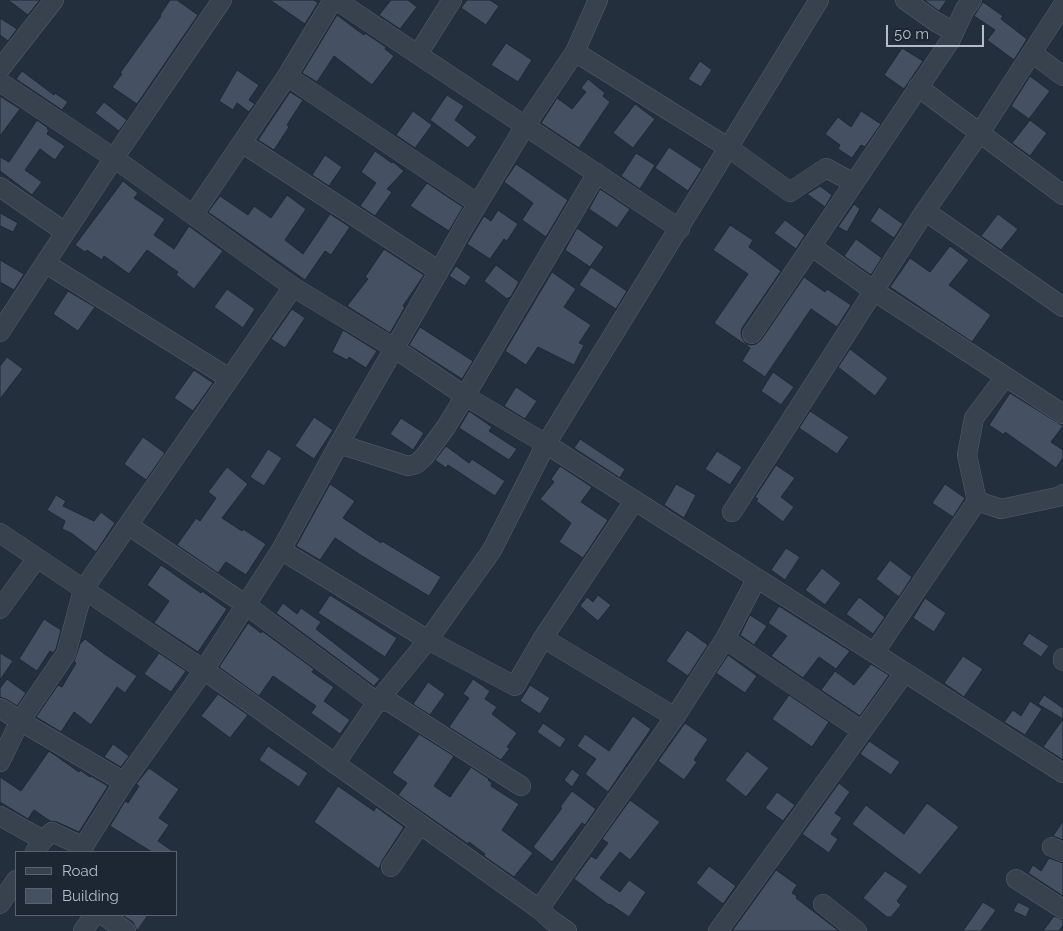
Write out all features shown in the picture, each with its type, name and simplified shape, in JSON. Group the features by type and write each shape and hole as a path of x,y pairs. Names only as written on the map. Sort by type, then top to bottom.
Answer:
{"street":[{"path":"0,69 54,0"},
{"path":"194,215 288,76 335,0 680,229"},
{"path":"418,54 452,0"},
{"path":"0,816 39,846 52,832 82,850 124,782 204,670 281,550 339,444 440,272 477,203 525,126 575,52 598,0"},
{"path":"335,764 377,702 428,640 492,550 546,444 680,229 819,0"},
{"path":"906,0 936,22 954,32"},
{"path":"752,334 950,41 972,0"},
{"path":"0,332 217,2"},
{"path":"732,512 925,211 979,134 1063,6"},
{"path":"575,52 729,148 790,192 826,168 854,184"},
{"path":"1032,53 1063,76"},
{"path":"288,76 477,203"},
{"path":"0,82 114,158 293,287 394,348 466,396 635,500 1063,773"},
{"path":"918,87 1063,195"},
{"path":"242,143 440,272"},
{"path":"339,444 408,466 416,464 424,457 466,396 596,173"},
{"path":"0,187 65,232"},
{"path":"925,211 1063,307"},
{"path":"811,246 874,291 1063,414"},
{"path":"45,263 229,378"},
{"path":"0,762 20,721 66,654 84,590 293,287"},
{"path":"874,653 977,501 967,455 974,418 1005,377"},
{"path":"977,501 1000,509 1062,496 1063,494"},
{"path":"281,550 428,640 515,686 543,638 635,500"},
{"path":"128,525 246,605 377,702 388,701 522,786"},
{"path":"0,533 204,670 420,824 544,920 567,931"},
{"path":"0,609 37,558"},
{"path":"544,920 725,639 757,578"},
{"path":"543,638 675,717"},
{"path":"725,639 862,731"},
{"path":"720,931 905,672"},
{"path":"0,708 124,782"},
{"path":"391,867 420,824"},
{"path":"1016,880 1063,909"},
{"path":"0,904 15,882"},
{"path":"823,904 857,931"},
{"path":"83,931 93,916"},
{"path":"104,916 126,931"}],"building":[{"path":"8,0 40,0 28,15"},
{"path":"170,0 177,0 198,15 137,104 112,87"},
{"path":"270,0 314,0 318,3 305,24"},
{"path":"391,0 408,0 417,7 400,29 379,15"},
{"path":"467,0 490,0 499,6 486,25 461,8"},
{"path":"924,0 947,0 939,11"},
{"path":"983,2 1003,16 1001,19 1027,39 1014,60 987,40 995,30 974,16"},
{"path":"337,15 364,35 365,33 386,47 385,49 394,56 372,85 334,56 317,82 302,73"},
{"path":"0,18 17,29 8,41 0,35"},
{"path":"506,43 532,60 518,82 491,65"},
{"path":"902,48 923,61 904,89 884,75"},
{"path":"700,61 712,70 701,87 688,79"},
{"path":"237,70 259,85 249,100 255,104 249,112 237,103 233,110 219,101"},
{"path":"22,71 54,95 55,93 68,102 62,110 16,79"},
{"path":"1030,76 1050,91 1029,119 1011,106"},
{"path":"588,79 605,93 603,96 610,102 579,148 541,123 557,98 572,109 586,92 581,88"},
{"path":"290,92 303,100 274,150 258,140"},
{"path":"447,95 464,106 455,120 477,137 468,148 430,120"},
{"path":"0,96 20,109 0,136"},
{"path":"104,102 127,120 119,131 95,113"},
{"path":"635,104 655,119 633,148 613,133"},
{"path":"413,111 432,125 415,148 396,135"},
{"path":"861,111 881,124 865,147 861,145 852,158 838,149 840,145 825,134 838,117 851,127"},
{"path":"37,120 48,128 47,134 65,146 55,160 40,149 25,170 42,182 32,195 0,171 0,157 9,162"},
{"path":"1030,120 1047,133 1030,156 1012,143"},
{"path":"669,147 702,169 688,191 655,168"},
{"path":"375,151 404,171 387,189 392,192 375,216 360,206 376,183 361,172"},
{"path":"636,153 655,165 640,189 621,176"},
{"path":"325,155 342,167 329,186 312,175"},
{"path":"516,164 568,200 546,237 522,220 533,203 504,182"},
{"path":"123,181 138,193 134,198 165,219 154,235 174,249 189,226 223,251 194,289 176,275 178,272 147,250 129,274 104,256 102,260 75,245"},
{"path":"427,183 463,207 449,231 410,206"},
{"path":"820,186 832,195 825,207 807,194"},
{"path":"600,189 630,209 617,228 589,209"},
{"path":"287,195 306,209 285,240 303,254 330,214 350,227 331,255 325,251 305,280 208,212 220,196 248,215 254,206 271,218"},
{"path":"854,204 860,209 847,232 838,227"},
{"path":"879,207 903,224 894,238 870,221"},
{"path":"498,210 518,224 507,241 504,239 490,259 467,244 484,216 491,221"},
{"path":"0,213 18,223 13,232 0,226"},
{"path":"998,214 1018,229 1001,250 981,236"},
{"path":"785,220 805,235 796,249 774,233"},
{"path":"730,225 753,240 749,247 781,271 742,328 742,338 746,344 756,344 761,340 804,277 825,292 827,289 851,305 837,327 811,309 765,377 742,361 750,348 714,323 748,274 713,250"},
{"path":"577,228 604,247 590,267 565,250"},
{"path":"856,239 882,258 871,275 844,256"},
{"path":"950,246 969,260 949,285 991,315 972,342 890,287 910,258 930,272"},
{"path":"384,249 424,275 403,306 405,307 390,333 347,306 368,279 365,277"},
{"path":"0,260 24,274 14,290 0,282"},
{"path":"496,265 519,282 510,298 507,299 484,281"},
{"path":"456,266 471,277 465,286 449,276"},
{"path":"591,267 627,291 616,309 579,285"},
{"path":"552,272 576,289 564,307 591,325 579,343 584,345 574,365 538,347 526,365 505,351"},
{"path":"227,289 255,309 243,328 214,307"},
{"path":"68,291 95,307 78,331 53,314"},
{"path":"292,309 305,318 285,348 271,339"},
{"path":"420,327 473,361 462,379 409,345"},
{"path":"343,330 377,351 366,368 349,357 347,360 332,352"},
{"path":"850,349 888,378 875,396 838,367"},
{"path":"7,357 23,369 0,399 0,366"},
{"path":"194,370 213,383 193,411 174,398"},
{"path":"773,372 794,387 781,405 761,391"},
{"path":"516,387 537,401 525,419 504,406"},
{"path":"1010,393 1063,426 1051,442 1063,450 1063,458 1056,468 1005,432 1004,435 989,425"},
{"path":"469,411 492,427 489,431 517,449 509,460 459,428"},
{"path":"810,411 849,437 837,454 799,428"},
{"path":"314,417 333,430 314,459 295,446"},
{"path":"401,418 424,433 413,450 390,434"},
{"path":"143,437 165,453 146,480 124,464"},
{"path":"580,439 625,469 620,478 574,448"},
{"path":"446,446 469,463 472,459 505,481 495,496 448,465 446,468 435,460"},
{"path":"268,449 282,458 264,486 250,477"},
{"path":"717,451 742,467 730,485 705,469"},
{"path":"776,465 795,478 781,497 794,507 783,522 756,501 758,499 755,497"},
{"path":"560,466 592,487 581,502 608,520 583,558 559,542 571,523 540,499 554,482 551,479"},
{"path":"227,467 248,484 222,518 266,544 246,575 226,562 218,573 177,545 196,518 200,521 216,498 208,492"},
{"path":"330,484 355,501 343,518 381,543 382,541 441,577 429,596 335,538 320,560 296,546"},
{"path":"676,484 696,495 684,518 664,505"},
{"path":"945,484 965,498 953,517 932,503"},
{"path":"56,495 66,501 63,506 94,521 101,512 115,523 96,552 71,533 62,529 65,521 47,510"},
{"path":"786,548 800,557 785,580 771,570"},
{"path":"890,560 912,577 899,597 876,579"},
{"path":"161,565 227,609 198,652 154,623 169,601 147,585"},
{"path":"822,568 841,583 825,605 805,590"},
{"path":"330,595 397,638 385,657 318,613"},
{"path":"598,595 611,605 598,621 580,606 587,597 593,602"},
{"path":"859,597 885,617 873,634 846,614"},
{"path":"925,598 946,613 934,632 913,618"},
{"path":"283,603 297,614 301,608 321,622 316,629 380,679 374,686 276,613"},
{"path":"779,606 850,651 836,669 819,657 803,678 771,656 787,636 768,623"},
{"path":"750,615 767,626 754,645 740,635"},
{"path":"44,619 61,630 56,649 53,653 50,651 37,671 19,659"},
{"path":"248,623 314,669 312,672 334,687 324,701 350,720 340,734 311,713 316,706 273,676 259,696 219,667"},
{"path":"687,630 708,645 688,676 666,661"},
{"path":"1029,633 1049,646 1041,657 1022,644"},
{"path":"85,639 137,676 125,693 117,687 91,725 74,712 61,732 36,717 58,685 62,687 76,663 74,662 80,644"},
{"path":"0,653 13,661 0,680"},
{"path":"159,653 186,671 171,692 144,674"},
{"path":"728,655 757,676 745,693 716,673"},
{"path":"963,656 983,669 964,697 944,683"},
{"path":"871,664 889,675 860,716 821,690 835,671 854,685"},
{"path":"7,679 26,693 17,706 0,697 0,688"},
{"path":"473,679 490,691 485,699 497,707 492,714 517,733 507,747 510,748 501,760 449,727 469,698 463,694"},
{"path":"428,682 445,694 430,715 413,704"},
{"path":"530,685 550,698 540,714 520,701"},
{"path":"218,694 248,715 230,738 201,716"},
{"path":"789,695 829,722 812,747 772,719"},
{"path":"1044,695 1063,708 1063,719 1038,704"},
{"path":"1030,701 1042,709 1025,735 1004,722 1013,710 1021,716"},
{"path":"633,716 651,729 608,792 585,774 596,759 577,746 585,734 609,751"},
{"path":"1063,719 1063,760 1043,747"},
{"path":"543,723 566,739 560,748 537,732"},
{"path":"685,723 708,739 694,760 697,762 684,780 658,761"},
{"path":"419,734 454,756 434,786 450,797 471,767 489,779 492,783 491,786 519,804 502,830 533,853 514,877 484,856 485,854 469,842 468,844 398,795 407,783 392,773"},
{"path":"869,741 900,762 891,775 860,754"},
{"path":"113,744 129,756 121,767 104,757"},
{"path":"268,746 308,773 299,787 259,760"},
{"path":"49,751 79,772 80,770 108,786 79,832 57,822 50,821 34,810 28,819 0,802 0,777 21,791"},
{"path":"747,751 769,768 746,797 725,780"},
{"path":"149,768 179,789 159,818 169,825 158,841 173,851 150,851 110,826 125,801 128,803 139,786 136,784"},
{"path":"572,769 580,775 572,787 564,780"},
{"path":"839,783 850,792 835,813 842,818 831,834 838,839 829,853 802,834"},
{"path":"338,786 374,811 376,807 404,827 382,861 379,869 314,822"},
{"path":"572,791 596,809 585,825 582,823 552,862 533,847 562,808 560,807"},
{"path":"777,792 795,805 783,821 765,808"},
{"path":"630,800 660,822 630,860 620,852 600,878 620,892 629,880 646,892 629,917 574,879 591,856 596,859 608,843 602,839"},
{"path":"927,803 959,827 920,875 852,824 866,805 904,834"},
{"path":"1063,821 1063,840 1053,836"},
{"path":"1049,858 1063,863 1063,896 1028,873 1033,865 1041,871"},
{"path":"709,866 736,886 723,904 696,883"},
{"path":"776,870 797,885 792,893 797,896 796,898 839,931 732,931"},
{"path":"885,871 908,886 897,901 901,905 891,917 887,917 863,898"},
{"path":"983,902 996,910 981,931 963,931"},
{"path":"1018,902 1030,908 1026,917 1013,911"},
{"path":"124,916 147,916 137,931 133,922"},
{"path":"1054,916 1063,920 1063,925 1059,931 1043,931"}]}
